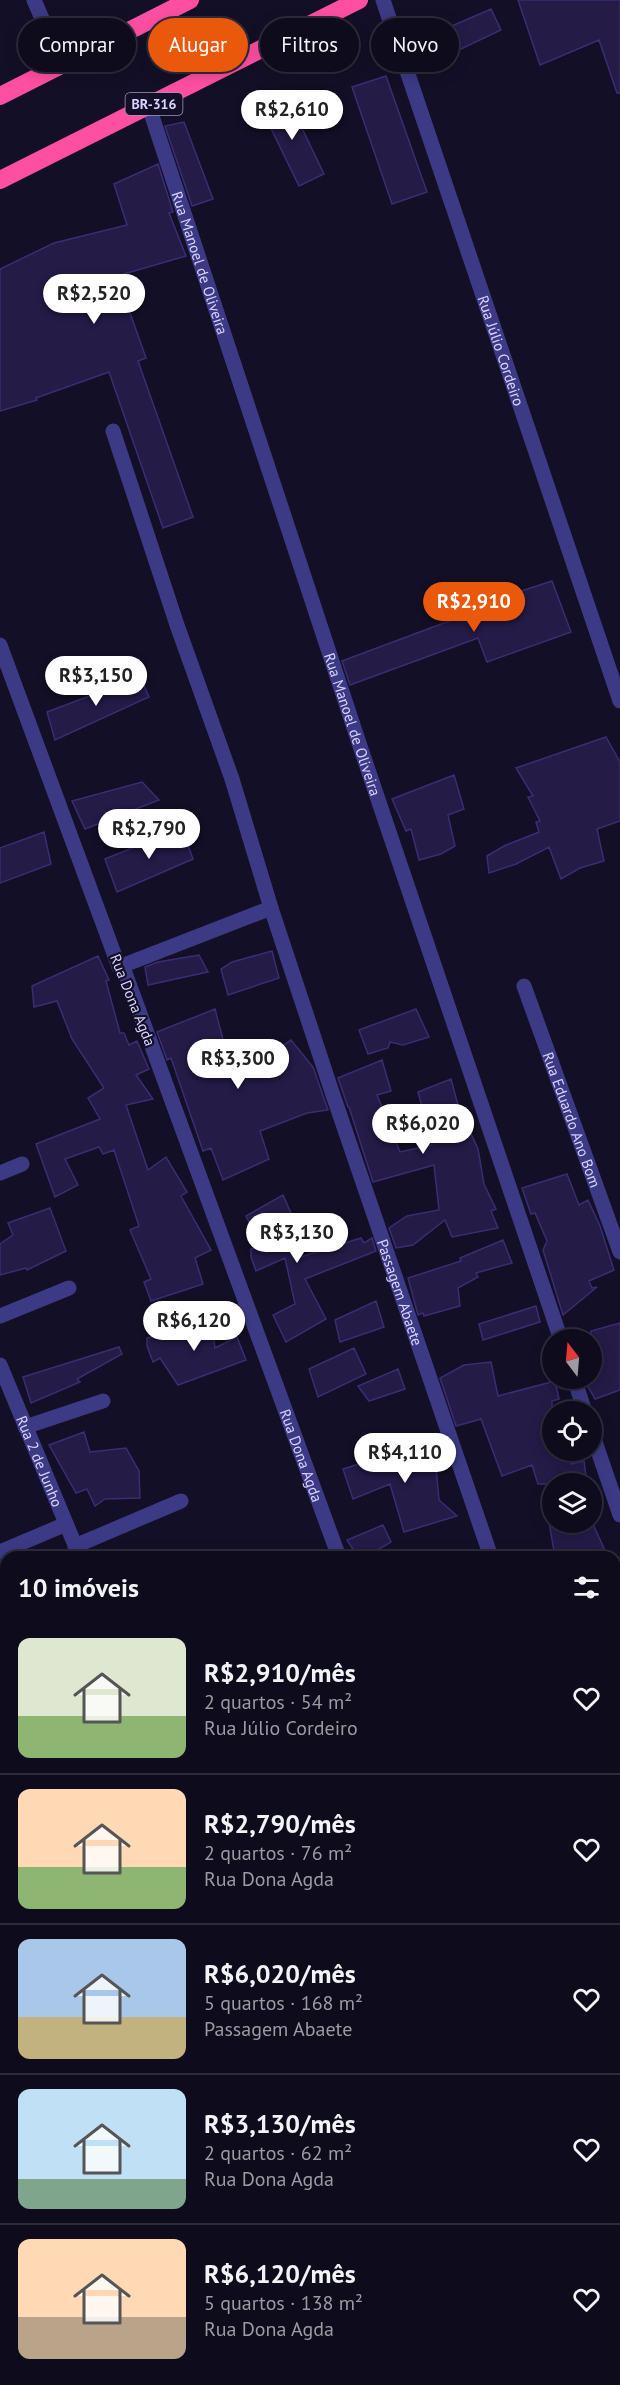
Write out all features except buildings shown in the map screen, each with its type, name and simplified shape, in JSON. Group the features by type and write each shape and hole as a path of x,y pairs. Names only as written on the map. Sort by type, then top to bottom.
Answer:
{"highway":[{"path":"136,27 190,0"},
{"name":"BR-316","path":"0,180 359,0"},
{"path":"0,96 48,72"}],"street":[{"path":"34,0 42,18"},
{"name":"Rua Júlio Cordeiro","path":"383,0 620,701"},
{"name":"Rua Manoel de Oliveira","path":"149,107 557,1329"},
{"name":"Passagem Abaete","path":"113,431 177,625 232,779 271,908 489,1551"},
{"name":"Rua Dona Agda","path":"0,645 119,968 124,970 337,1551"},
{"path":"119,968 271,908"},
{"name":"Rua Eduardo Ano Bom","path":"524,987 620,1252"},
{"path":"0,1173 22,1164"},
{"path":"0,1316 69,1288"},
{"name":"Rua 2 de Junho","path":"0,1365 77,1551"},
{"path":"26,1427 103,1401"},
{"path":"602,1461 620,1515"},
{"path":"77,1551 181,1501"},
{"path":"2,1551 66,1524"}]}
